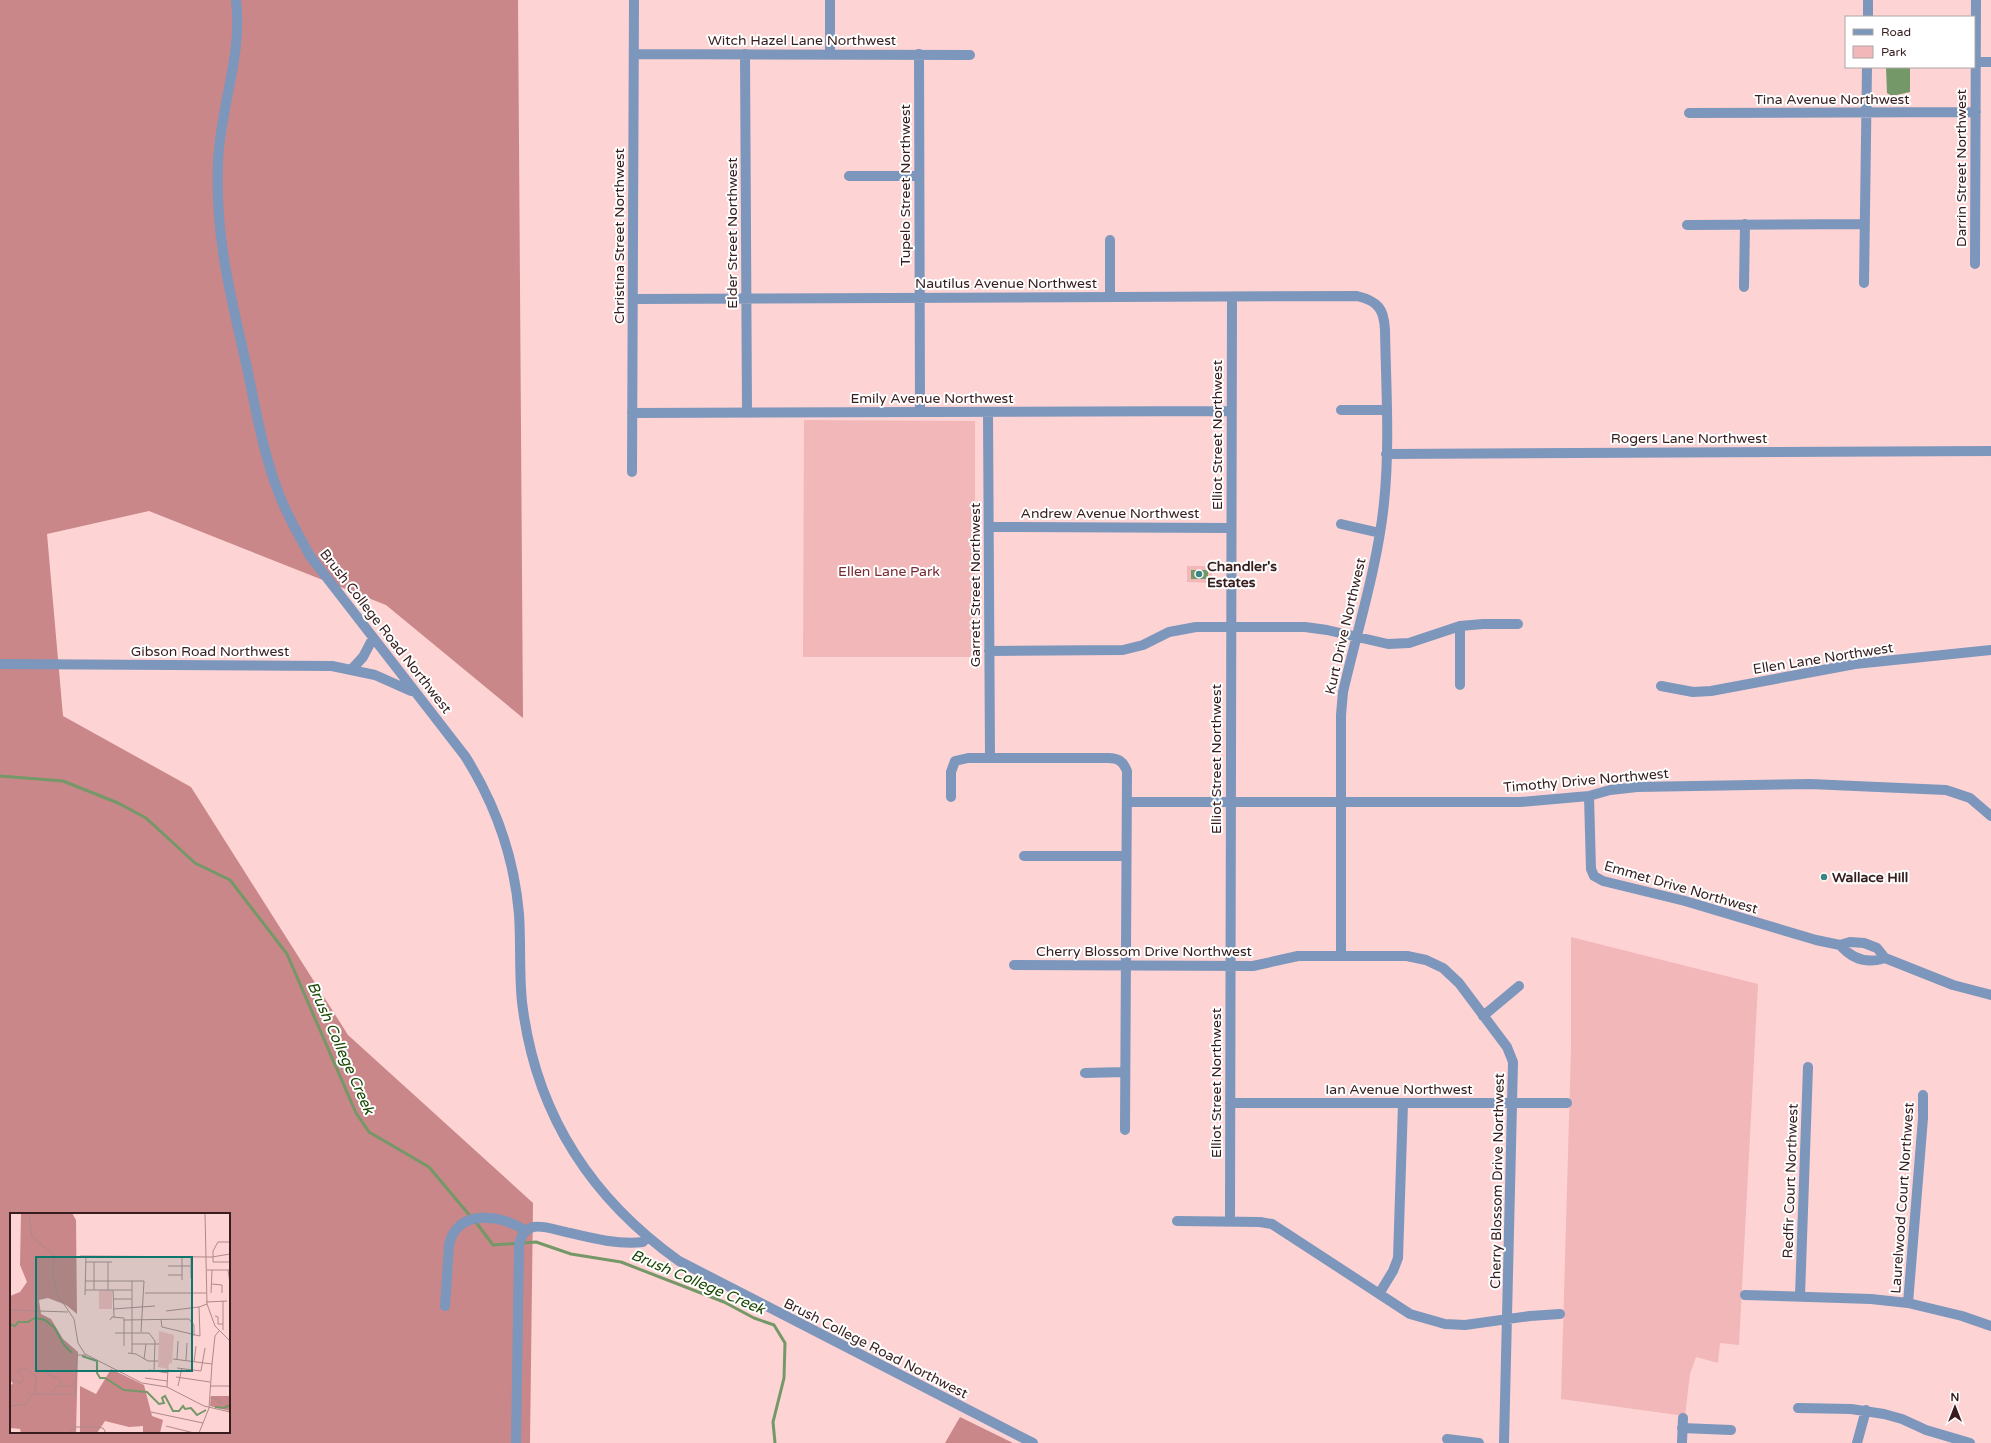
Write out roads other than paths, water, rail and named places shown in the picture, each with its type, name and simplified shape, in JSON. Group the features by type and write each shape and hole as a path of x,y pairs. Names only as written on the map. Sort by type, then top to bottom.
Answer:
{"street":[{"name":"Brush College Road Northwest","path":"236,0 238,22 236,45 225,106 218,160 219,221 227,282 268,461 278,494 291,522 310,556 465,756 482,783 507,844 515,877 519,915 522,1000 526,1029 535,1067 544,1093 559,1126 581,1164 607,1199 647,1237 693,1270 1033,1443"},
{"name":"Christina Street Northwest","path":"632,472 634,0"},
{"path":"830,0 830,54"},
{"path":"1868,0 1868,16"},
{"name":"Darrin Street Northwest","path":"1975,264 1976,0"},
{"name":"Witch Hazel Lane Northwest","path":"634,54 970,55"},
{"name":"Elder Street Northwest","path":"746,54 747,413"},
{"name":"Tupelo Street Northwest","path":"919,54 920,412"},
{"path":"1976,62 1991,62"},
{"path":"1864,283 1867,68"},
{"name":"Tina Avenue Northwest","path":"1690,113 1976,112"},
{"path":"849,176 919,176"},
{"path":"1744,287 1745,224"},
{"path":"1687,225 1865,224"},
{"path":"1110,240 1110,297"},
{"name":"Elliot Street Northwest","path":"1230,1221 1232,296"},
{"name":"Nautilus Avenue Northwest","path":"633,299 1357,296 1368,299 1378,306"},
{"name":"Kurt Drive Northwest","path":"1341,955 1343,692 1380,533 1385,502 1385,330 1384,316 1378,306"},
{"path":"1342,410 1386,410"},
{"name":"Emily Avenue Northwest","path":"632,413 1231,411"},
{"name":"Garrett Street Northwest","path":"988,412 990,758"},
{"name":"Rogers Lane Northwest","path":"1386,454 1991,451"},
{"path":"1341,524 1380,533"},
{"name":"Andrew Avenue Northwest","path":"989,527 1231,528"},
{"path":"990,651 1122,650 1143,645 1169,632 1181,628 1231,627 1305,627 1388,644 1409,643 1460,626 1483,624 1518,624"},
{"path":"1460,626 1460,685"},
{"path":"352,669 363,657 373,638"},
{"name":"Ellen Lane Northwest","path":"1661,686 1693,692 1711,691 1855,664 1991,650"},
{"name":"Gibson Road Northwest","path":"0,664 300,665 352,669 397,683 415,692"},
{"path":"951,797 951,772 955,762 968,758 1108,758 1121,761 1127,771 1125,1130"},
{"name":"Timothy Drive Northwest","path":"1126,802 1520,802 1589,796 1610,790 1636,787 1857,785 1946,790 1970,798 1991,816"},
{"name":"Emmet Drive Northwest","path":"1589,796 1591,869 1594,876 1622,886 1685,901 1804,937 1840,945 1850,942 1864,943 1877,948 1884,958"},
{"path":"1024,856 1126,856"},
{"name":"Emmet Drive Northwest","path":"1840,945 1847,953 1856,958 1866,961 1884,958 1953,985 1991,995"},
{"name":"Cherry Blossom Drive Northwest","path":"1014,966 1253,966 1298,956 1407,956 1426,960 1443,968 1454,978 1507,1047 1513,1062 1504,1443"},
{"path":"1483,1016 1519,986"},
{"name":"Redfir Court Northwest","path":"1800,1296 1808,1067"},
{"path":"1085,1073 1125,1072"},
{"name":"Laurelwood Court Northwest","path":"1908,1303 1923,1118 1923,1095"},
{"name":"Ian Avenue Northwest","path":"1230,1103 1567,1103"},
{"path":"1379,1294 1393,1271 1398,1258 1403,1104"},
{"path":"445,1306 449,1245 451,1237 459,1225 474,1220 496,1218 516,1224 526,1231"},
{"path":"1177,1221 1230,1221 1272,1224 1410,1314 1445,1324 1465,1324 1507,1318 1560,1314"},
{"path":"516,1443 519,1246 522,1236 526,1231 535,1227 597,1239 629,1243 643,1242 647,1237"},
{"path":"1746,1295 1800,1296 1908,1303 1962,1316 1991,1326"},
{"path":"1798,1408 1866,1410 1902,1419 1926,1430 1970,1443"},
{"path":"1857,1443 1866,1410"},
{"path":"1682,1443 1682,1423 1731,1430"},
{"path":"1447,1439 1479,1443"}],"waterway":[{"name":"Brush College Creek","path":"0,776 63,781 118,803 146,818 195,863 230,880 287,954 356,1113 369,1132 429,1167 471,1217"},
{"name":"Brush College Creek","path":"475,1221 493,1245 536,1242 571,1254 621,1262 724,1302 754,1318 774,1325 785,1343 784,1378 773,1422 775,1443"}],"place":[{"name":"Chandler's Estates","path":"1199,574"},
{"name":"Wallace Hill","path":"1824,877"}],"park label":[{"name":"Ellen Lane Park","path":"889,571"}]}
